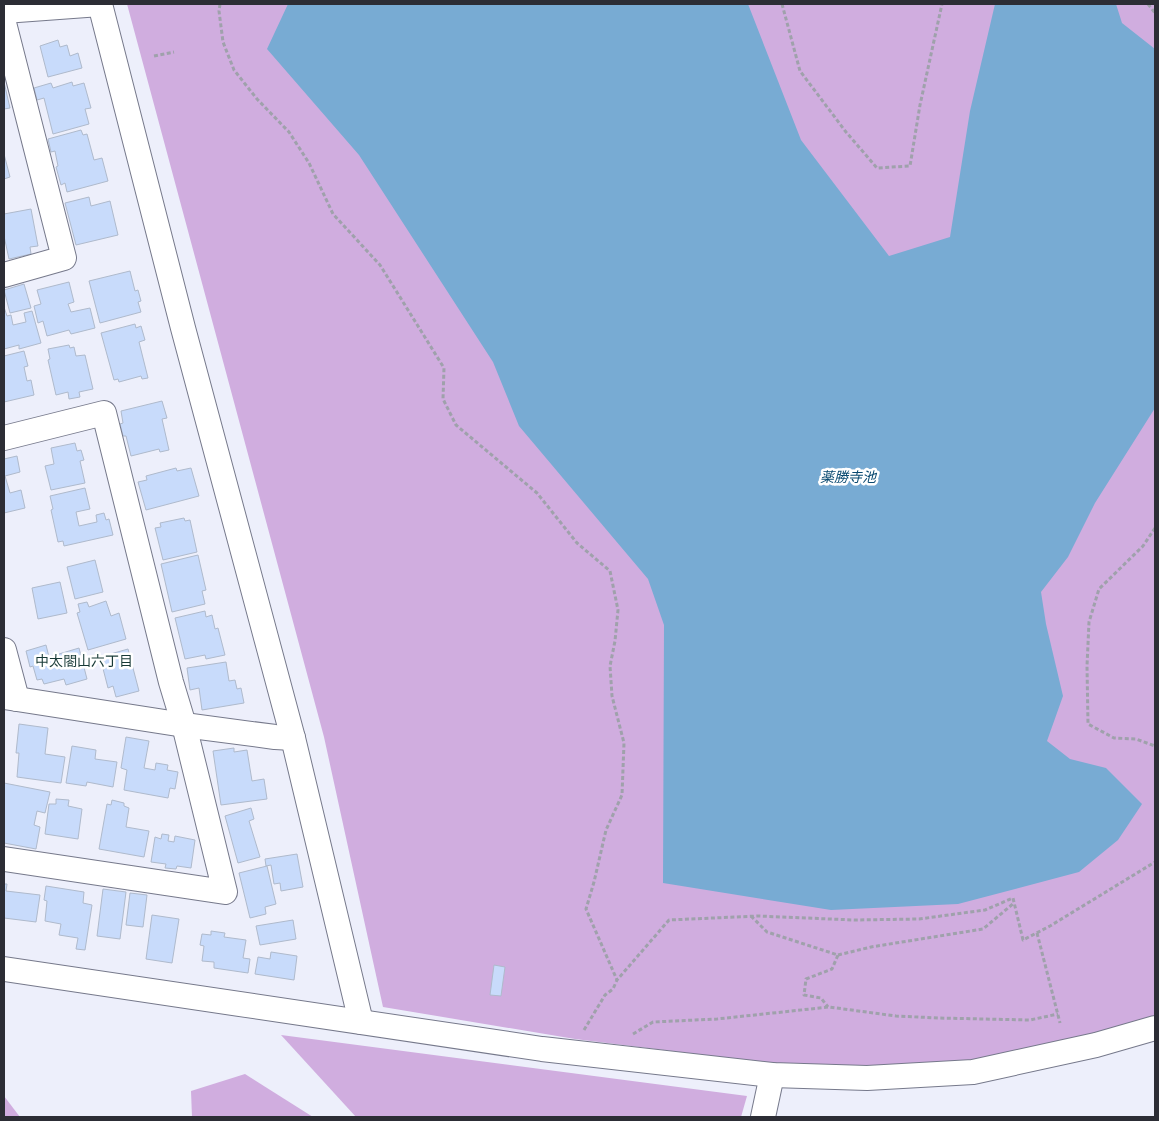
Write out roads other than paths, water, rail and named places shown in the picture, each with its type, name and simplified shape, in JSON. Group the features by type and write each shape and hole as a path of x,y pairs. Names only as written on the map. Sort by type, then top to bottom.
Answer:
{"street":[{"path":"4,11 100,4 183,328 294,738 361,1022"},
{"path":"4,23 64,258 4,275"},
{"path":"4,438 104,413 225,892 4,859"},
{"path":"4,650 10,698 184,725 294,738"},
{"path":"4,969 542,1048 772,1075 867,1078 973,1072 1096,1045 1155,1028"},
{"path":"763,1117 772,1075"}],"water":[{"name":"薬勝寺池","path":"288,4 748,4 801,140 889,256 950,237 970,111 995,4 1116,4 1122,23 1155,49 1155,408 1095,503 1068,557 1041,592 1046,624 1063,696 1047,741 1070,759 1106,768 1142,804 1118,840 1079,872 958,904 831,910 663,883 664,625 648,579 519,426 493,362 359,155 267,49"}],"district":[{"name":"中太閤山六丁目","path":"84,661"}]}
